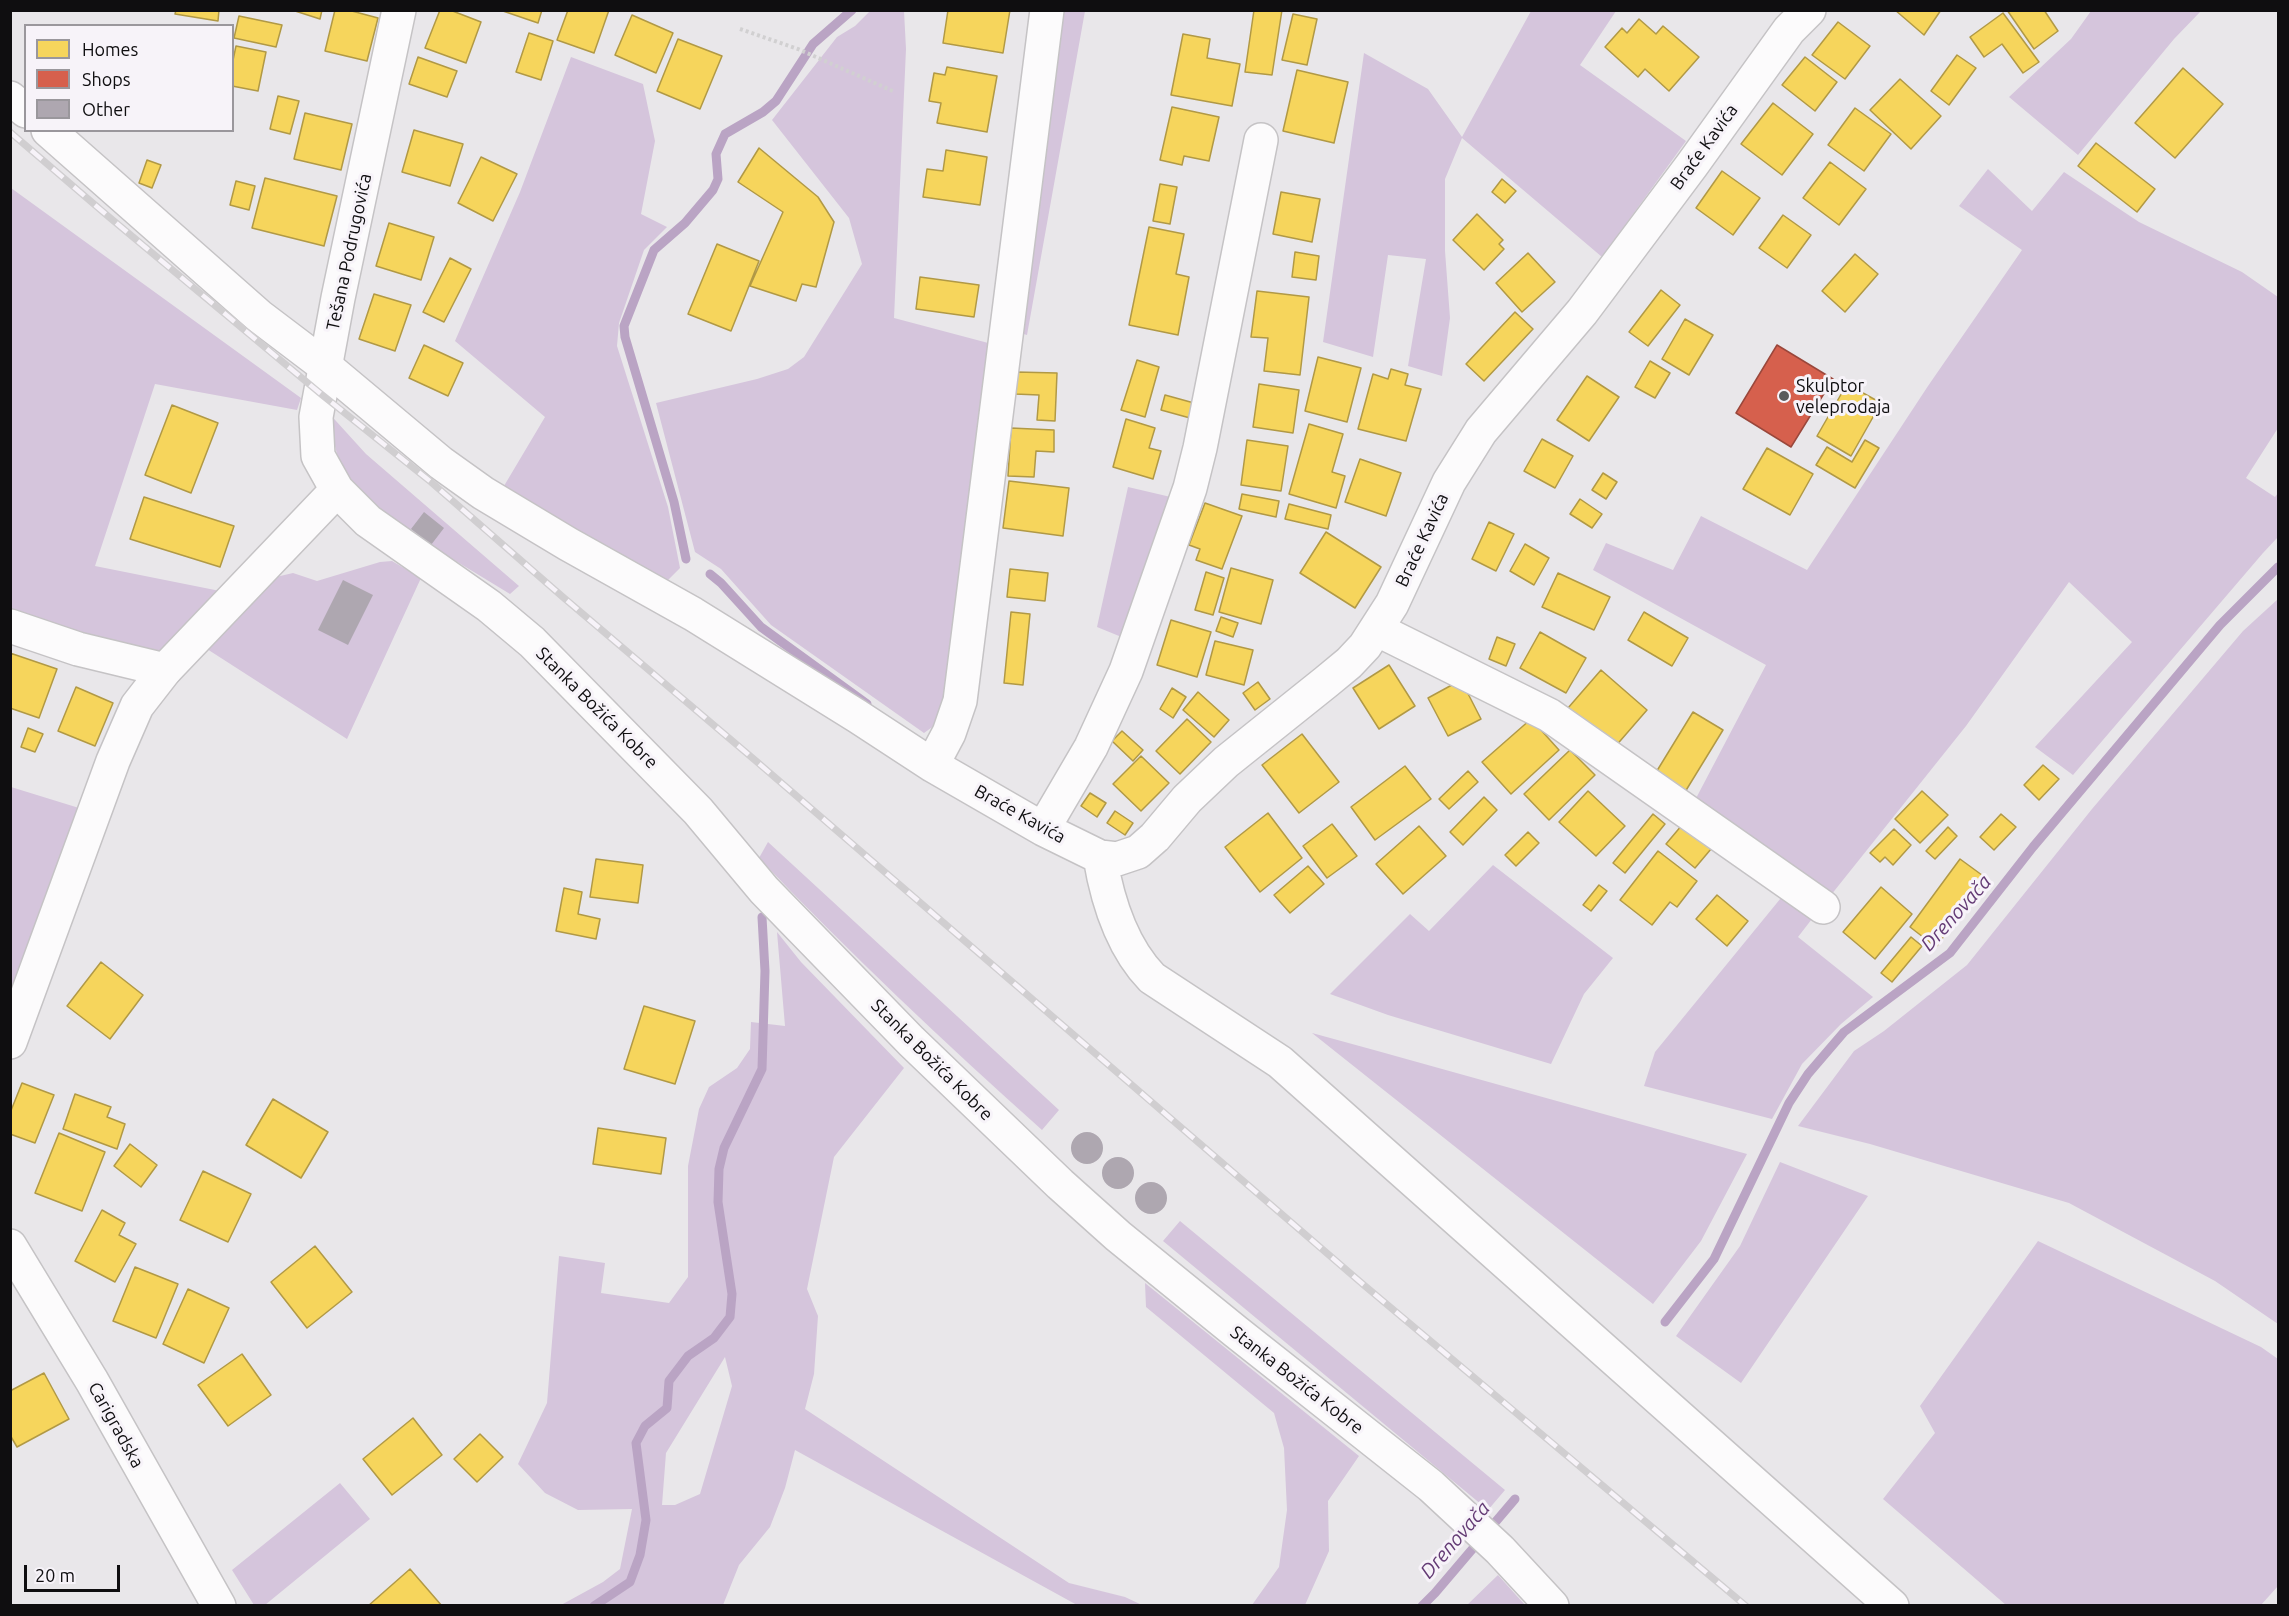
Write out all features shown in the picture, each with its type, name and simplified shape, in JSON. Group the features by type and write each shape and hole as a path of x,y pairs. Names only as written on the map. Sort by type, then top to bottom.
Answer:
{"street":[{"name":"Tešana Podrugovića","path":"337,490 318,456 316,417 399,10"},
{"path":"932,765 949,733 960,701 1047,10"},
{"name":"Braće Kavića","path":"50,132 258,316 325,366 402,432 483,493 693,614 932,765 1043,829 1100,857 1117,859 1138,852 1155,837 1187,799 1226,762 1349,663 1365,646 1392,604 1449,482 1480,431 1582,312 1789,30 1809,10"},
{"path":"10,98 24,109"},
{"path":"1043,829 1091,747 1126,670 1190,488 1200,448 1261,140"},
{"path":"10,1042 113,761 137,706 165,670 337,490"},
{"name":"Stanka Božića Kobre","path":"337,490 368,521 489,606 547,657 698,811 764,890 878,1008 1060,1184 1118,1236 1431,1486 1500,1550 1552,1605"},
{"path":"10,626 78,649 165,670"},
{"path":"1376,629 1549,715 1823,907"},
{"path":"1100,857 1105,887 1125,938 1140,966 1152,978 1280,1062 1893,1605"},
{"name":"Carigradska","path":"10,1246 92,1381 219,1605"}],"path":[{"path":"740,29 798,49 895,92"}],"shaded area":[{"path":"870,11 904,11 906,49 894,318 992,344 942,720 924,733 771,625 721,569 695,552 656,403 757,379 788,369 804,357 862,264 849,218 772,120 837,37 855,26"},
{"path":"1061,11 1085,11 1027,335 1017,332"},
{"path":"1531,11 1616,11 1580,65 1686,141 1602,257 1462,138 1445,179 1445,251 1450,318 1442,376 1408,366 1426,259 1388,255 1373,357 1323,342 1364,53 1428,89 1462,137"},
{"path":"2091,11 2201,11 2174,39 2078,155 2009,97 2071,39"},
{"path":"571,57 643,84 655,141 641,214 667,227 644,250 619,323 617,346 668,507 680,568 665,583 501,491 545,417 455,341 520,192"},
{"path":"1988,169 2032,211 2064,172 2139,222 2242,272 2278,297 2278,428 2246,478 2275,497 2278,493 2278,537 2073,775 2035,747 2132,642 2069,582 1966,726 1827,900 1693,804 1766,665 1593,570 1606,543 1673,570 1701,516 1807,570 1928,386 2022,250 1959,206"},
{"path":"11,188 301,398 297,410 155,384 95,566 225,592 168,648 157,654 11,615"},
{"path":"326,410 366,454 519,586 510,594 390,521 348,478 337,454"},
{"path":"1128,487 1175,498 1124,638 1097,627"},
{"path":"392,561 421,578 347,739 207,649 276,577 293,573 317,581 380,562"},
{"path":"2278,599 2278,1324 2215,1281 2069,1203 1870,1144 1798,1126 1854,1051 1884,1031 1967,965 2092,809 2243,631"},
{"path":"11,787 79,808 11,998"},
{"path":"768,842 1059,1110 1042,1130 898,997 759,858"},
{"path":"1493,865 1613,958 1584,994 1551,1064 1388,1015 1330,994 1410,914 1429,931"},
{"path":"1785,893 1815,915 1798,937 1873,997 1841,1024 1802,1064 1772,1119 1644,1086 1655,1052"},
{"path":"777,932 801,962 904,1068 834,1157 807,1289 818,1316 814,1374 805,1409 1069,1583 1125,1597 1142,1605 1077,1605 795,1450 785,1488 770,1527 739,1565 723,1605 561,1605 603,1582 620,1569 632,1509 578,1510 545,1493 518,1464 547,1403 559,1256 605,1263 601,1293 669,1303 688,1277 688,1166 699,1109 709,1087 737,1068 750,1049 751,1022 785,1026","holes":["725,1357 732,1386 700,1494 675,1505 662,1505 666,1453"]},
{"path":"1312,1033 1747,1154 1701,1241 1653,1304"},
{"path":"1780,1162 1868,1196 1741,1383 1676,1336 1740,1246"},
{"path":"1180,1221 1505,1490 1488,1510 1163,1241"},
{"path":"2038,1241 2261,1347 2278,1359 2278,1586 2261,1605 2006,1605 1883,1499 1935,1433 1920,1406"},
{"path":"1145,1283 1359,1456 1328,1501 1329,1551 1305,1605 1252,1605 1279,1567 1287,1510 1284,1448 1274,1413 1146,1307"},
{"path":"340,1483 370,1519 265,1605 254,1605 232,1570"},
{"path":"1498,1575 1525,1605 1467,1605"}],"building: Homes":[{"path":"176,10 219,10 218,21 175,14"},
{"path":"292,10 322,10 320,19"},
{"path":"335,10 348,10 378,18 367,61 325,51"},
{"path":"440,10 450,10 481,22 466,63 425,48"},
{"path":"500,10 542,10 538,23"},
{"path":"568,10 609,10 594,53 557,40"},
{"path":"948,10 1010,10 1003,53 943,43"},
{"path":"1254,10 1282,10 1272,75 1245,72"},
{"path":"1895,10 1941,10 1924,35"},
{"path":"2007,10 2044,10 2058,31 2034,49"},
{"path":"2003,13 2039,62 2023,73 2002,44 1984,57 1970,37"},
{"path":"1293,14 1317,19 1307,65 1282,60"},
{"path":"632,15 673,33 656,73 615,55"},
{"path":"239,16 282,25 276,47 234,38"},
{"path":"1639,19 1656,34 1663,26 1699,57 1669,91 1645,69 1638,77 1605,47 1622,28 1627,33"},
{"path":"1838,22 1870,46 1845,79 1812,55"},
{"path":"529,33 553,41 541,80 516,72"},
{"path":"1183,34 1210,39 1207,58 1240,64 1232,106 1171,95"},
{"path":"678,39 722,56 700,109 657,91"},
{"path":"236,46 266,52 258,91 234,86"},
{"path":"1957,55 1976,68 1949,105 1931,91"},
{"path":"418,57 457,71 447,97 409,84"},
{"path":"1805,57 1837,82 1815,111 1782,85"},
{"path":"947,67 997,76 987,132 937,123 941,103 929,101 934,73 945,75"},
{"path":"2183,68 2223,104 2175,158 2135,123"},
{"path":"1297,70 1348,82 1334,143 1283,131"},
{"path":"1900,79 1941,116 1911,149 1870,110"},
{"path":"278,96 299,101 290,134 270,129"},
{"path":"1773,103 1813,134 1782,175 1741,144"},
{"path":"1172,107 1219,117 1209,161 1184,156 1182,165 1160,160"},
{"path":"1855,108 1891,134 1864,171 1828,145"},
{"path":"305,113 352,124 341,170 294,159"},
{"path":"414,130 463,144 450,186 402,172"},
{"path":"2096,143 2155,189 2137,212 2078,166"},
{"path":"759,148 818,197 834,222 816,287 802,284 796,301 750,286 783,212 738,182"},
{"path":"946,150 987,157 980,205 923,197 927,169 943,171"},
{"path":"481,157 517,174 493,221 458,203"},
{"path":"147,160 161,165 152,188 139,183"},
{"path":"1830,162 1866,189 1839,225 1803,198"},
{"path":"1722,171 1760,198 1733,235 1696,208"},
{"path":"265,178 337,196 324,246 252,228"},
{"path":"1502,179 1516,191 1505,203 1492,192"},
{"path":"236,181 255,186 249,210 230,205"},
{"path":"1160,184 1177,187 1170,224 1153,221"},
{"path":"1281,192 1320,199 1312,242 1273,234"},
{"path":"1477,214 1503,240 1499,244 1504,249 1484,270 1453,240"},
{"path":"1783,215 1811,235 1787,268 1759,248"},
{"path":"389,223 434,237 421,280 376,266"},
{"path":"1149,227 1184,234 1176,274 1189,277 1178,335 1129,325"},
{"path":"717,244 759,261 731,331 688,314"},
{"path":"1295,252 1319,256 1316,280 1292,277"},
{"path":"1528,253 1555,282 1522,312 1496,283"},
{"path":"1855,254 1878,274 1845,312 1822,291"},
{"path":"450,258 471,269 444,322 423,312"},
{"path":"920,277 979,285 974,317 916,309"},
{"path":"1661,290 1680,305 1648,346 1629,332"},
{"path":"1257,291 1309,297 1300,375 1264,371 1268,338 1251,337"},
{"path":"374,294 411,305 395,351 359,339"},
{"path":"1515,312 1533,329 1484,381 1466,364"},
{"path":"1685,319 1713,335 1689,375 1662,359"},
{"path":"424,345 463,363 448,396 409,378"},
{"path":"1318,357 1361,368 1347,422 1305,411"},
{"path":"1137,360 1159,367 1145,417 1121,410"},
{"path":"1650,361 1670,373 1655,398 1635,387"},
{"path":"1391,369 1408,374 1405,385 1421,389 1406,441 1358,429 1373,374 1388,379"},
{"path":"1016,372 1057,373 1055,421 1037,420 1039,395 1015,394"},
{"path":"1587,376 1619,397 1589,441 1557,420"},
{"path":"1259,384 1299,390 1293,433 1253,427"},
{"path":"1847,384 1881,403 1851,456 1817,436"},
{"path":"1165,395 1194,403 1190,418 1161,410"},
{"path":"172,405 218,423 191,493 145,475"},
{"path":"1126,419 1155,428 1149,448 1161,451 1153,479 1113,467"},
{"path":"1309,424 1343,434 1332,472 1345,476 1336,508 1289,494"},
{"path":"1011,428 1054,430 1054,452 1036,451 1034,477 1008,476"},
{"path":"1542,439 1573,456 1555,488 1524,471"},
{"path":"1247,440 1288,446 1281,491 1241,485"},
{"path":"1865,440 1879,448 1855,488 1816,465 1827,447 1852,462"},
{"path":"1767,448 1813,474 1790,515 1743,489"},
{"path":"1360,459 1401,473 1386,516 1345,502"},
{"path":"1603,473 1617,482 1606,499 1592,490"},
{"path":"1009,481 1069,488 1063,536 1003,528"},
{"path":"1242,494 1279,501 1276,517 1239,509"},
{"path":"144,497 234,526 220,567 130,539"},
{"path":"1580,499 1602,514 1592,528 1570,514"},
{"path":"1205,503 1242,516 1222,569 1196,560 1200,549 1189,545"},
{"path":"1289,504 1331,515 1328,529 1285,519"},
{"path":"1489,522 1514,534 1496,571 1472,559"},
{"path":"1326,532 1381,567 1355,608 1300,573"},
{"path":"1525,544 1549,558 1534,585 1510,571"},
{"path":"1231,568 1273,580 1261,624 1219,612"},
{"path":"1010,569 1048,573 1045,601 1007,597"},
{"path":"1206,572 1224,578 1213,615 1195,610"},
{"path":"1558,573 1610,597 1594,630 1542,607"},
{"path":"1011,612 1030,614 1023,685 1004,683"},
{"path":"1644,612 1688,638 1672,666 1628,640"},
{"path":"1221,617 1238,623 1233,637 1216,631"},
{"path":"1171,620 1211,632 1197,677 1157,665"},
{"path":"1540,632 1586,658 1566,693 1520,668"},
{"path":"1497,637 1515,644 1506,666 1489,659"},
{"path":"1215,641 1253,650 1244,685 1206,675"},
{"path":"10,653 57,669 39,718 10,708"},
{"path":"1389,665 1415,706 1379,729 1353,688"},
{"path":"1601,670 1647,710 1614,748 1568,708"},
{"path":"1461,680 1481,719 1448,736 1428,698"},
{"path":"1258,682 1270,699 1255,710 1243,693"},
{"path":"76,687 113,703 95,746 58,731"},
{"path":"1172,688 1186,697 1173,718 1160,709"},
{"path":"1198,692 1229,720 1214,737 1183,710"},
{"path":"1693,712 1723,730 1685,792 1655,774"},
{"path":"1187,719 1211,742 1180,774 1156,751"},
{"path":"1531,719 1559,750 1511,794 1482,762"},
{"path":"28,728 43,734 35,752 21,747"},
{"path":"1122,731 1143,750 1133,761 1112,741"},
{"path":"1302,734 1339,782 1299,813 1262,765"},
{"path":"1570,750 1595,775 1549,820 1524,794"},
{"path":"1141,756 1169,783 1141,811 1113,784"},
{"path":"2043,765 2059,779 2039,800 2024,785"},
{"path":"1405,766 1431,799 1375,840 1351,807"},
{"path":"1468,771 1478,782 1449,809 1439,799"},
{"path":"1588,791 1625,826 1596,856 1559,822"},
{"path":"1922,791 1948,815 1920,843 1895,819"},
{"path":"1090,793 1106,803 1097,817 1081,806"},
{"path":"1484,797 1497,810 1463,845 1450,832"},
{"path":"1115,811 1133,823 1125,835 1107,823"},
{"path":"1268,813 1302,858 1260,892 1225,847"},
{"path":"1653,814 1665,824 1625,873 1613,863"},
{"path":"2001,814 2016,827 1994,850 1980,837"},
{"path":"1332,824 1357,856 1327,878 1303,846"},
{"path":"1682,825 1711,849 1695,868 1666,844"},
{"path":"1419,826 1446,856 1403,894 1376,864"},
{"path":"1948,827 1957,836 1935,859 1926,851"},
{"path":"1894,829 1911,845 1893,865 1885,857 1880,862 1870,853"},
{"path":"1528,832 1539,843 1516,866 1505,855"},
{"path":"1658,851 1697,881 1677,907 1670,902 1652,925 1620,900"},
{"path":"596,859 643,865 638,903 590,897"},
{"path":"1960,859 1986,878 1936,947 1910,927"},
{"path":"1308,866 1324,884 1290,913 1274,895"},
{"path":"1599,885 1607,891 1591,911 1583,905"},
{"path":"1881,887 1912,914 1875,959 1843,932"},
{"path":"564,888 582,892 578,914 600,919 596,939 556,931"},
{"path":"1717,895 1748,921 1727,946 1696,919"},
{"path":"1911,937 1922,946 1892,982 1881,973"},
{"path":"101,962 143,995 110,1039 67,1006"},
{"path":"644,1006 695,1021 675,1084 624,1069"},
{"path":"22,1083 54,1095 35,1143 10,1134 10,1113"},
{"path":"75,1094 111,1107 107,1117 125,1124 117,1149 63,1129"},
{"path":"273,1099 328,1132 301,1178 246,1145"},
{"path":"598,1128 666,1138 661,1174 593,1164"},
{"path":"59,1133 105,1152 82,1211 35,1193"},
{"path":"130,1144 157,1165 141,1187 114,1166"},
{"path":"203,1171 251,1194 228,1242 180,1220"},
{"path":"102,1210 125,1223 119,1235 136,1244 115,1282 75,1261"},
{"path":"315,1246 352,1292 307,1328 271,1282"},
{"path":"135,1267 178,1284 156,1338 113,1321"},
{"path":"188,1289 229,1308 204,1363 163,1344"},
{"path":"242,1354 271,1395 228,1426 198,1385"},
{"path":"44,1373 69,1419 17,1447 10,1435 10,1391"},
{"path":"413,1418 442,1455 392,1495 363,1459"},
{"path":"480,1434 503,1457 477,1482 454,1459"},
{"path":"410,1569 442,1606 368,1606"}],"building: Shops":[{"name":"Skulptor veleprodaja","path":"1777,345 1833,379 1791,447 1736,413"}],"building: Other":[{"path":"424,512 444,528 431,545 411,529"},
{"path":"343,580 373,595 348,645 318,630"},
{"path":"1087,1132 1099,1136 1103,1148 1099,1160 1087,1164 1075,1160 1071,1148 1075,1136"},
{"path":"1118,1157 1130,1161 1134,1173 1130,1185 1118,1189 1106,1185 1102,1173 1106,1161"},
{"path":"1151,1182 1163,1186 1167,1198 1163,1210 1151,1214 1139,1210 1135,1198 1139,1186"}],"waterway":[{"path":"686,559 674,502 625,337 624,326 654,250 685,223 713,190 718,179 716,154 725,134 763,112 776,101 813,44 852,10"},
{"name":"Drenovača","path":"1665,1322 1714,1259 1789,1103 1808,1074 1844,1032 1950,953 2033,847 2220,625 2278,567"},
{"path":"710,574 761,627 867,704"},
{"path":"594,1606 630,1582 640,1555 646,1520 636,1443 645,1426 667,1408 669,1381 688,1356 714,1338 730,1317 732,1294 718,1202 719,1169 724,1148 762,1069 765,971 762,917"},
{"name":"Drenovača","path":"1422,1606 1515,1499"}],"railway":[{"path":"10,132 321,394 431,482 1365,1286 1746,1606"}],"place":[{"name":"Skulptor veleprodaja","path":"1784,396"}]}
